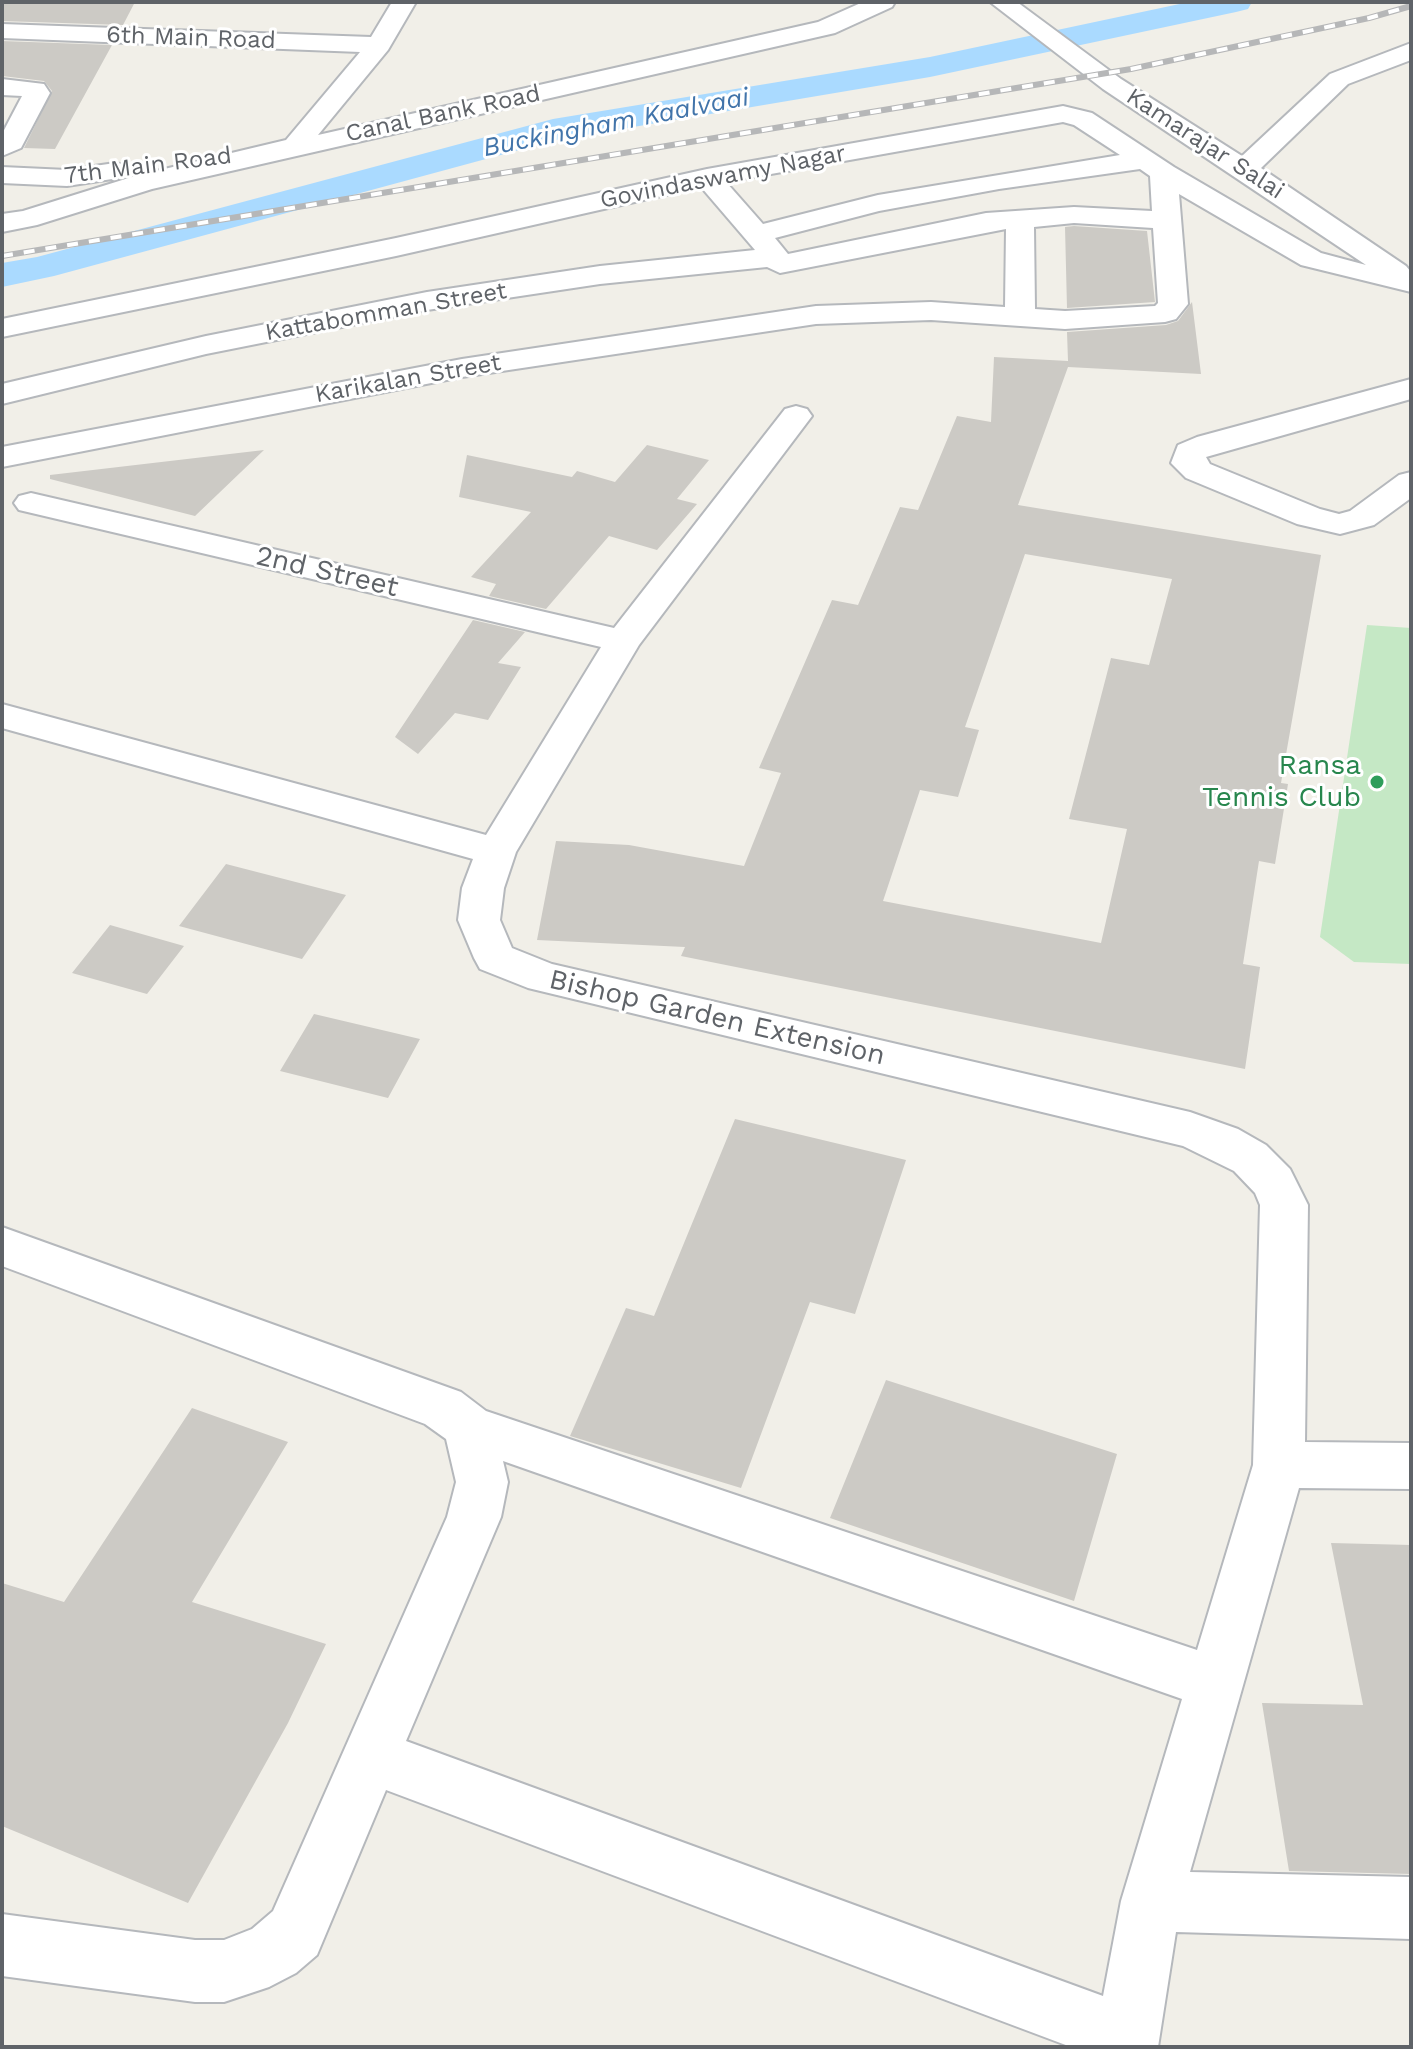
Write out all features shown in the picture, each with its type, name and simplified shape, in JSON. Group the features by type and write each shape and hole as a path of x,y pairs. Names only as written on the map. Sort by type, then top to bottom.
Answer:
{"street":[{"path":"294,147 379,45 404,2"},
{"name":"Canal Bank Road","path":"2,223 27,219 145,182 826,28 883,2"},
{"name":"Kamarajar Salai","path":"1002,2 1112,84 1411,282"},
{"name":"6th Main Road","path":"2,31 379,45"},
{"path":"1244,169 1339,79 1411,51"},
{"path":"2,87 35,89 37,93 11,142 2,148"},
{"name":"Govindaswamy Nagar","path":"2,328 396,247 707,177 1063,114 1083,119 1154,167 1311,259 1411,282"},
{"name":"7th Main Road","path":"2,175 67,178 294,147"},
{"path":"770,252 878,203 999,181 1154,167"},
{"name":"Karikalan Street","path":"2,457 445,335 931,311 1065,320 1165,313 1173,304 1167,220 1154,167"},
{"path":"707,177 770,252 816,315"},
{"path":"770,252 986,222 1074,215 1167,220"},
{"path":"1020,220 1020,316"},
{"path":"396,247 445,335"},
{"name":"Kattabomman Street","path":"2,394 206,345 445,335 600,275 770,252"},
{"path":"1411,389 1209,444 1190,452 1188,463 1198,471 1309,517 1340,524 1362,518 1411,482"},
{"name":"Bishop Garden Extension","path":"796,416 623,641 496,852 483,888 479,920 495,958 543,977 1190,1130 1222,1142 1250,1158 1273,1182 1284,1205 1279,1465 1151,1901 1126,2042"},
{"name":"2nd Street","path":"31,503 623,641"},
{"path":"2,716 496,852"},
{"path":"2,1246 443,1408 469,1427 1214,1683"},
{"path":"2,1945 195,1971 224,1971 247,1965 274,1951 295,1933 474,1517 482,1482 469,1427"},
{"path":"1279,1465 1411,1466"},
{"path":"372,1757 1126,2042"},
{"path":"1151,1901 1411,1908"}],"green space":[{"name":"Ransa Tennis Club","path":"1367,625 1411,628 1411,964 1354,962 1320,937"}],"building":[{"path":"2,2 135,2 123,25 2,21"},
{"path":"2,41 112,45 55,149 24,148 52,91 44,81 2,76"},
{"path":"1065,227 1147,231 1155,302 1067,308"},
{"path":"1192,302 1201,374 1068,367 1018,505 1321,555 1281,783 1288,784 1275,864 1259,861 1243,964 1260,967 1245,1069 681,956 685,947 537,940 556,841 629,845 744,866 781,773 759,768 832,600 858,605 900,507 918,510 957,416 991,422 994,357 1068,361 1067,332 1166,325 1178,321","holes":["1025,554 1172,579 1149,665 1111,658 1069,819 1127,829 1101,943 883,901 920,790 958,797 979,730 965,727"]},
{"path":"647,445 709,460 677,499 697,504 657,550 609,536 546,609 489,596 496,584 471,577 531,512 459,497 467,455 572,477 577,471 615,482"},
{"path":"264,450 195,516 50,479 50,475"},
{"path":"473,620 525,632 498,663 521,667 488,720 455,713 418,754 395,737"},
{"path":"226,864 346,895 302,959 179,926"},
{"path":"110,925 184,946 147,994 72,973"},
{"path":"314,1014 420,1039 388,1098 280,1071"},
{"path":"735,1119 906,1160 855,1314 810,1302 741,1488 570,1436 626,1308 654,1316"},
{"path":"886,1380 1117,1454 1074,1601 830,1518"},
{"path":"192,1408 288,1442 192,1602 326,1644 288,1723 188,1903 2,1826 2,1583 64,1602"},
{"path":"1331,1543 1411,1545 1411,1874 1289,1871 1262,1703 1363,1705"}],"waterway":[{"name":"Buckingham Kaalvaai","path":"2,275 40,268 553,130 930,67 1236,2"}],"railway":[{"path":"2,256 1131,69 1369,18 1411,6"}],"place":[{"name":"Ransa Tennis Club","path":"1377,782"}]}
